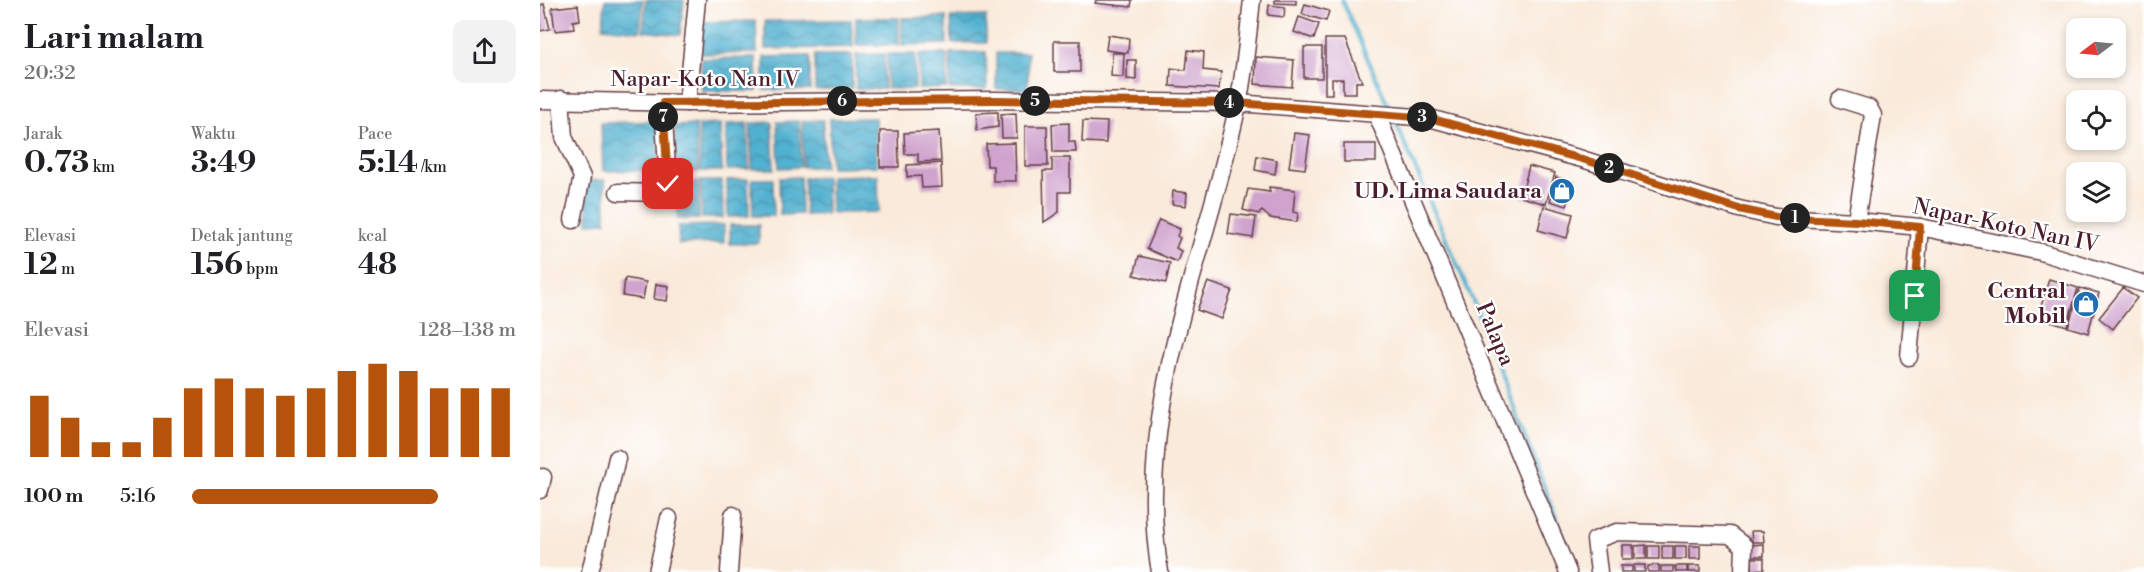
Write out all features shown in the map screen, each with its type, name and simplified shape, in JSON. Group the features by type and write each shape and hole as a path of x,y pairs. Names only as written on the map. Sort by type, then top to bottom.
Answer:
{"street":[{"path":"687,103 697,0"},
{"path":"1160,572 1154,507 1158,424 1168,371 1238,103 1252,0"},
{"path":"561,99 564,137 582,177 573,220"},
{"path":"1840,99 1869,108 1873,115 1856,221"},
{"name":"Napar-Koto Nan IV","path":"540,100 663,103 994,100 1238,103 1429,118 1582,159 1739,209 1776,217 1920,227 2041,252 2144,284"},
{"path":"618,192 663,193 668,184 663,103"},
{"name":"Palapa","path":"1379,115 1568,572"},
{"path":"1909,357 1920,227"},
{"path":"590,572 617,458"},
{"path":"729,572 733,514"},
{"path":"657,572 669,518"},
{"path":"1599,572 1595,540 1617,532 1730,536 1744,546 1743,572"}],"water":[{"path":"605,0 643,0 640,31 603,27"},
{"path":"646,0 684,0 680,35 643,31"},
{"path":"986,16 986,43 952,43 951,17"},
{"path":"946,17 947,44 902,45 902,18"},
{"path":"856,18 899,18 899,45 856,45"},
{"path":"851,20 853,47 765,49 765,21"},
{"path":"756,21 757,53 702,54 702,22"},
{"path":"986,52 987,89 950,89 950,53"},
{"path":"996,53 1028,53 1028,89 996,89"},
{"path":"884,54 884,89 856,89 856,55"},
{"path":"887,54 915,54 915,89 887,89"},
{"path":"919,54 947,54 947,88 919,89"},
{"path":"815,55 852,55 852,89 815,90"},
{"path":"810,56 810,90 764,90 764,57"},
{"path":"756,58 757,91 702,91 701,59"},
{"path":"875,118 877,166 831,167 829,119"},
{"path":"823,120 825,167 803,167 802,121"},
{"path":"658,121 659,170 603,171 601,123"},
{"path":"799,121 801,167 779,168 777,122"},
{"path":"772,122 774,169 752,169 750,123"},
{"path":"747,123 749,169 727,170 726,124"},
{"path":"720,124 722,171 700,171 699,125"},
{"path":"696,125 698,172 676,172 675,126"},
{"path":"878,175 879,212 831,213 830,176"},
{"path":"800,177 801,214 780,215 779,178"},
{"path":"826,177 827,214 805,215 804,178"},
{"path":"748,179 749,216 728,217 727,180"},
{"path":"752,179 773,179 774,216 753,216"},
{"path":"605,180 606,222 588,223 586,181"},
{"path":"701,181 722,181 723,218 702,218"},
{"path":"677,182 699,182 699,219 678,219"},
{"path":"724,225 724,243 679,244 678,226"},
{"path":"730,225 759,225 759,243 730,244"}],"building":[{"path":"1096,0 1132,0 1131,7 1095,3"},
{"path":"1275,0 1296,0 1296,4 1275,3"},
{"path":"544,4 550,29 540,31 540,5"},
{"path":"1305,4 1329,11 1326,21 1302,14"},
{"path":"578,5 580,20 573,21 574,29 555,31 552,8"},
{"path":"1269,5 1285,7 1284,17 1268,15"},
{"path":"1299,17 1319,24 1314,39 1294,32"},
{"path":"1108,35 1129,38 1128,53 1106,50"},
{"path":"1325,39 1345,39 1362,82 1356,82 1356,93 1343,93 1343,79 1332,79 1332,94 1325,94"},
{"path":"1054,41 1080,41 1080,72 1054,72"},
{"path":"1304,47 1322,47 1322,78 1304,78"},
{"path":"1188,50 1204,52 1203,70 1221,72 1219,89 1170,86 1171,68 1186,70"},
{"path":"1112,53 1124,53 1123,77 1111,76"},
{"path":"1256,57 1294,60 1292,87 1255,84"},
{"path":"1127,60 1136,60 1136,80 1127,79"},
{"path":"998,112 998,127 977,130 976,113"},
{"path":"1016,113 1017,138 1002,138 1001,114"},
{"path":"1083,121 1107,122 1106,143 1082,142"},
{"path":"1069,123 1069,142 1075,142 1076,152 1053,152 1052,124"},
{"path":"1025,126 1047,126 1048,166 1025,166"},
{"path":"880,131 898,131 899,167 880,167"},
{"path":"939,131 941,161 918,162 918,154 905,154 904,133"},
{"path":"1294,133 1310,135 1305,169 1289,167"},
{"path":"1015,143 1016,181 993,181 993,166 987,166 986,144"},
{"path":"1344,144 1376,144 1376,162 1344,162"},
{"path":"1257,156 1277,160 1275,174 1255,170"},
{"path":"1052,158 1070,158 1070,192 1059,192 1059,212 1044,222 1043,171 1052,171"},
{"path":"941,163 942,187 922,188 921,176 907,177 907,165"},
{"path":"1529,166 1555,173 1546,204 1521,197"},
{"path":"1556,177 1573,182 1567,206 1550,201"},
{"path":"1269,187 1295,190 1293,212 1298,213 1297,222 1270,218 1262,211 1259,214 1243,210 1248,189 1270,192"},
{"path":"1173,191 1187,193 1186,206 1172,204"},
{"path":"1544,206 1573,214 1567,238 1538,230"},
{"path":"1231,214 1256,217 1253,238 1228,234"},
{"path":"1159,220 1180,229 1177,236 1180,238 1176,248 1181,251 1177,262 1147,249"},
{"path":"1139,256 1170,263 1166,283 1134,275"},
{"path":"625,278 646,282 643,299 623,296"},
{"path":"2049,279 2078,288 2067,326 2038,317"},
{"path":"1208,282 1232,290 1222,319 1197,310"},
{"path":"656,284 669,286 667,301 654,299"},
{"path":"2080,288 2099,293 2088,333 2068,327"},
{"path":"2123,288 2137,298 2113,329 2099,318"},
{"path":"1751,531 1763,531 1764,542 1752,542"},
{"path":"1764,544 1764,556 1752,556 1752,545"},
{"path":"1622,545 1633,545 1633,559 1622,559"},
{"path":"1646,545 1646,559 1635,559 1635,546"},
{"path":"1648,546 1659,546 1659,559 1648,559"},
{"path":"1662,546 1673,546 1673,559 1662,559"},
{"path":"1675,546 1686,546 1686,559 1675,559"},
{"path":"1689,546 1700,546 1700,559 1689,559"},
{"path":"1752,558 1764,558 1764,569 1752,570"},
{"path":"1634,565 1645,565 1645,572 1634,572"},
{"path":"1659,565 1659,572 1648,572 1648,566"},
{"path":"1621,566 1632,566 1632,572 1621,572"},
{"path":"1661,566 1673,566 1673,572 1661,572"},
{"path":"1675,566 1687,566 1687,572 1676,572"},
{"path":"1688,566 1700,566 1700,572 1688,572"}],"waterway":[{"path":"1342,0 1390,110"},
{"path":"1394,119 1473,301 1577,572"}],"place":[{"name":"UD. Lima Saudara","path":"1562,191"},
{"name":"Central Mobil","path":"2086,304"}],"route":[{"path":"668,184 663,103 994,100 1238,103 1429,118 1582,159 1739,209 1776,217 1920,227 1915,296"}]}
